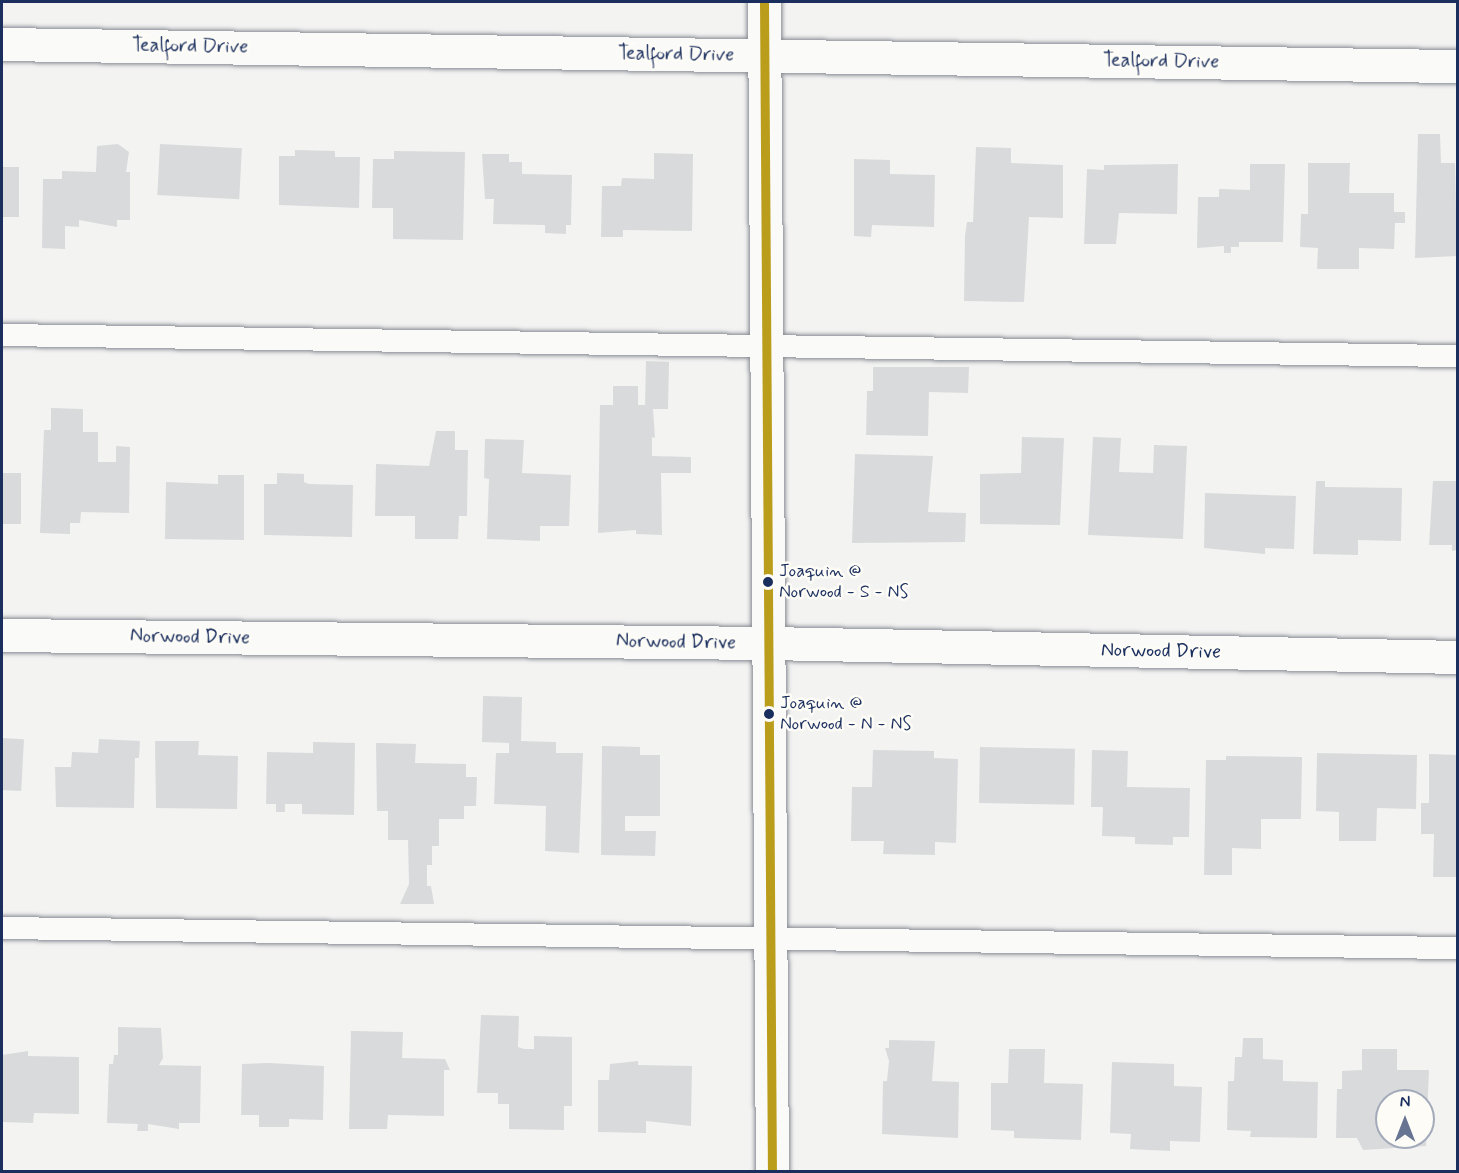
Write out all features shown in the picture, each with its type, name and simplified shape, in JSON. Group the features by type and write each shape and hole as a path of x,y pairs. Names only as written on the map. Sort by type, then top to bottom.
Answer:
{"street":[{"path":"764,2 769,344 768,643 772,1172"},
{"name":"Tealford Drive","path":"2,44 1458,66"},
{"name":"Norwood Drive","path":"2,635 768,643 1458,657"}],"lane":[{"path":"2,335 769,344 1458,356"},
{"path":"2,928 1458,948"}],"building":[{"path":"1418,134 1440,134 1441,163 1455,163 1457,256 1415,258"},
{"path":"118,144 129,152 126,172 130,172 130,220 117,220 117,227 79,220 79,227 65,226 65,249 42,248 43,179 62,179 62,171 96,172 97,146"},
{"path":"160,144 242,148 239,199 157,195"},
{"path":"976,147 1011,148 1011,163 1063,165 1063,218 1029,217 1024,302 964,301 965,236 967,222 973,222"},
{"path":"295,150 335,151 335,157 360,157 359,208 279,205 279,156 295,156"},
{"path":"394,151 465,152 463,240 393,239 393,208 372,208 373,159 394,159"},
{"path":"654,153 693,154 692,231 623,230 623,237 601,237 602,186 621,186 622,178 654,179"},
{"path":"482,154 509,154 509,162 522,162 522,174 572,175 571,225 566,225 566,234 545,233 545,225 493,224 494,199 485,199"},
{"path":"854,159 890,160 890,174 935,175 934,227 872,225 871,237 854,236"},
{"path":"1308,163 1350,163 1349,193 1394,193 1394,212 1405,212 1405,223 1395,223 1394,249 1359,248 1359,269 1317,269 1318,248 1300,247 1301,214 1308,214"},
{"path":"1178,164 1177,214 1119,213 1116,244 1084,244 1087,169 1104,170 1104,165"},
{"path":"1250,164 1285,164 1283,242 1239,242 1239,247 1231,247 1231,253 1224,253 1224,246 1197,248 1198,197 1219,197 1219,189 1250,190"},
{"path":"2,167 19,167 19,217 2,217"},
{"path":"646,361 669,362 668,409 653,409 655,438 652,437 652,456 691,457 691,473 661,473 662,535 636,534 636,530 598,533 600,405 613,405 613,386 638,386 638,405 645,405"},
{"path":"873,367 969,367 968,393 929,392 928,436 866,435 867,391 873,391"},
{"path":"51,408 83,409 83,432 98,432 98,462 116,462 116,446 130,447 129,513 81,512 80,523 70,523 70,534 40,533 44,430 51,430"},
{"path":"436,431 455,431 455,450 468,450 467,516 459,516 458,539 415,539 415,516 375,516 376,464 429,466"},
{"path":"1022,437 1064,438 1060,525 980,524 980,474 1021,473"},
{"path":"1093,437 1121,438 1119,472 1153,473 1154,445 1187,446 1183,539 1088,535"},
{"path":"485,439 524,440 522,473 571,475 569,526 540,526 540,541 487,539 489,479 484,478"},
{"path":"855,454 933,456 928,512 966,513 965,542 852,543"},
{"path":"2,473 21,473 21,524 2,524"},
{"path":"277,473 304,474 304,482 309,484 353,485 352,537 264,535 264,484 277,484"},
{"path":"218,475 244,475 244,540 165,539 166,482 218,484"},
{"path":"1316,481 1325,481 1325,487 1402,488 1401,541 1358,540 1358,555 1313,554"},
{"path":"1433,481 1456,481 1458,550 1452,551 1452,545 1429,545"},
{"path":"1205,493 1296,496 1294,549 1265,548 1265,554 1204,548"},
{"path":"483,696 522,697 521,741 556,742 556,753 583,753 579,853 545,851 546,806 494,804 496,753 509,753 509,743 482,742"},
{"path":"2,738 24,739 21,791 2,790"},
{"path":"99,739 140,741 139,758 135,758 134,808 56,807 55,767 71,767 72,752 98,753"},
{"path":"155,741 199,741 198,755 238,756 237,809 156,808"},
{"path":"313,742 355,743 354,815 302,814 302,804 285,804 285,812 276,812 276,804 266,804 267,752 313,753"},
{"path":"376,743 416,744 415,763 466,764 466,777 477,777 476,806 464,806 464,819 439,819 439,846 432,846 432,865 427,865 427,886 431,886 434,904 400,904 409,884 408,840 388,840 388,811 377,811"},
{"path":"602,746 640,747 640,755 660,755 660,816 625,816 625,831 656,831 655,856 601,855"},
{"path":"980,747 1075,749 1074,805 979,803"},
{"path":"873,750 934,751 934,758 958,759 956,843 935,842 935,855 883,854 884,841 851,841 852,787 872,787"},
{"path":"1092,750 1128,751 1127,787 1190,788 1189,837 1173,837 1173,845 1135,844 1135,837 1102,836 1103,807 1091,807"},
{"path":"1317,753 1417,755 1416,809 1377,808 1376,841 1339,841 1339,812 1316,811"},
{"path":"1429,754 1458,755 1458,877 1433,877 1434,834 1421,834 1421,803 1429,803"},
{"path":"1226,756 1302,757 1301,819 1261,819 1261,849 1232,848 1232,875 1204,875 1206,760 1226,760"},
{"path":"481,1015 519,1016 518,1047 524,1049 534,1049 534,1036 572,1037 572,1106 564,1106 564,1130 509,1129 509,1104 498,1104 498,1093 477,1093"},
{"path":"118,1027 161,1028 163,1058 159,1065 201,1066 200,1123 179,1123 179,1129 148,1124 148,1131 137,1131 138,1124 107,1123 109,1064 113,1064 114,1055 118,1055"},
{"path":"351,1031 403,1032 402,1058 445,1059 450,1070 444,1070 444,1116 388,1115 387,1129 349,1129"},
{"path":"1243,1038 1263,1038 1263,1059 1283,1060 1283,1081 1318,1082 1317,1138 1250,1137 1251,1131 1227,1130 1228,1081 1234,1081 1235,1057 1242,1057"},
{"path":"889,1040 935,1041 932,1081 959,1082 958,1138 882,1134 883,1081 887,1081 889,1061 885,1048 889,1048"},
{"path":"1009,1049 1045,1049 1044,1083 1083,1084 1081,1140 1014,1138 1014,1131 991,1130 991,1083 1008,1083"},
{"path":"1362,1049 1397,1049 1397,1070 1429,1070 1428,1089 1375,1089 1375,1149 1379,1149 1363,1150 1357,1138 1336,1138 1337,1089 1342,1089 1342,1071 1362,1070"},
{"path":"28,1051 28,1056 79,1057 79,1114 34,1113 33,1123 2,1122 2,1055"},
{"path":"638,1061 638,1065 692,1066 691,1126 646,1121 646,1133 598,1132 598,1080 609,1080 610,1064"},
{"path":"1112,1062 1174,1064 1174,1086 1202,1087 1200,1142 1170,1141 1170,1151 1130,1149 1131,1134 1110,1133"},
{"path":"242,1064 324,1066 323,1120 289,1119 289,1127 259,1127 259,1115 241,1115"}],"transit line":[{"path":"764,2 772,1172"}],"place":[{"name":"Joaquin @ Norwood - S - NS","path":"768,582"},
{"name":"Joaquin @ Norwood - N - NS","path":"769,714"}]}
